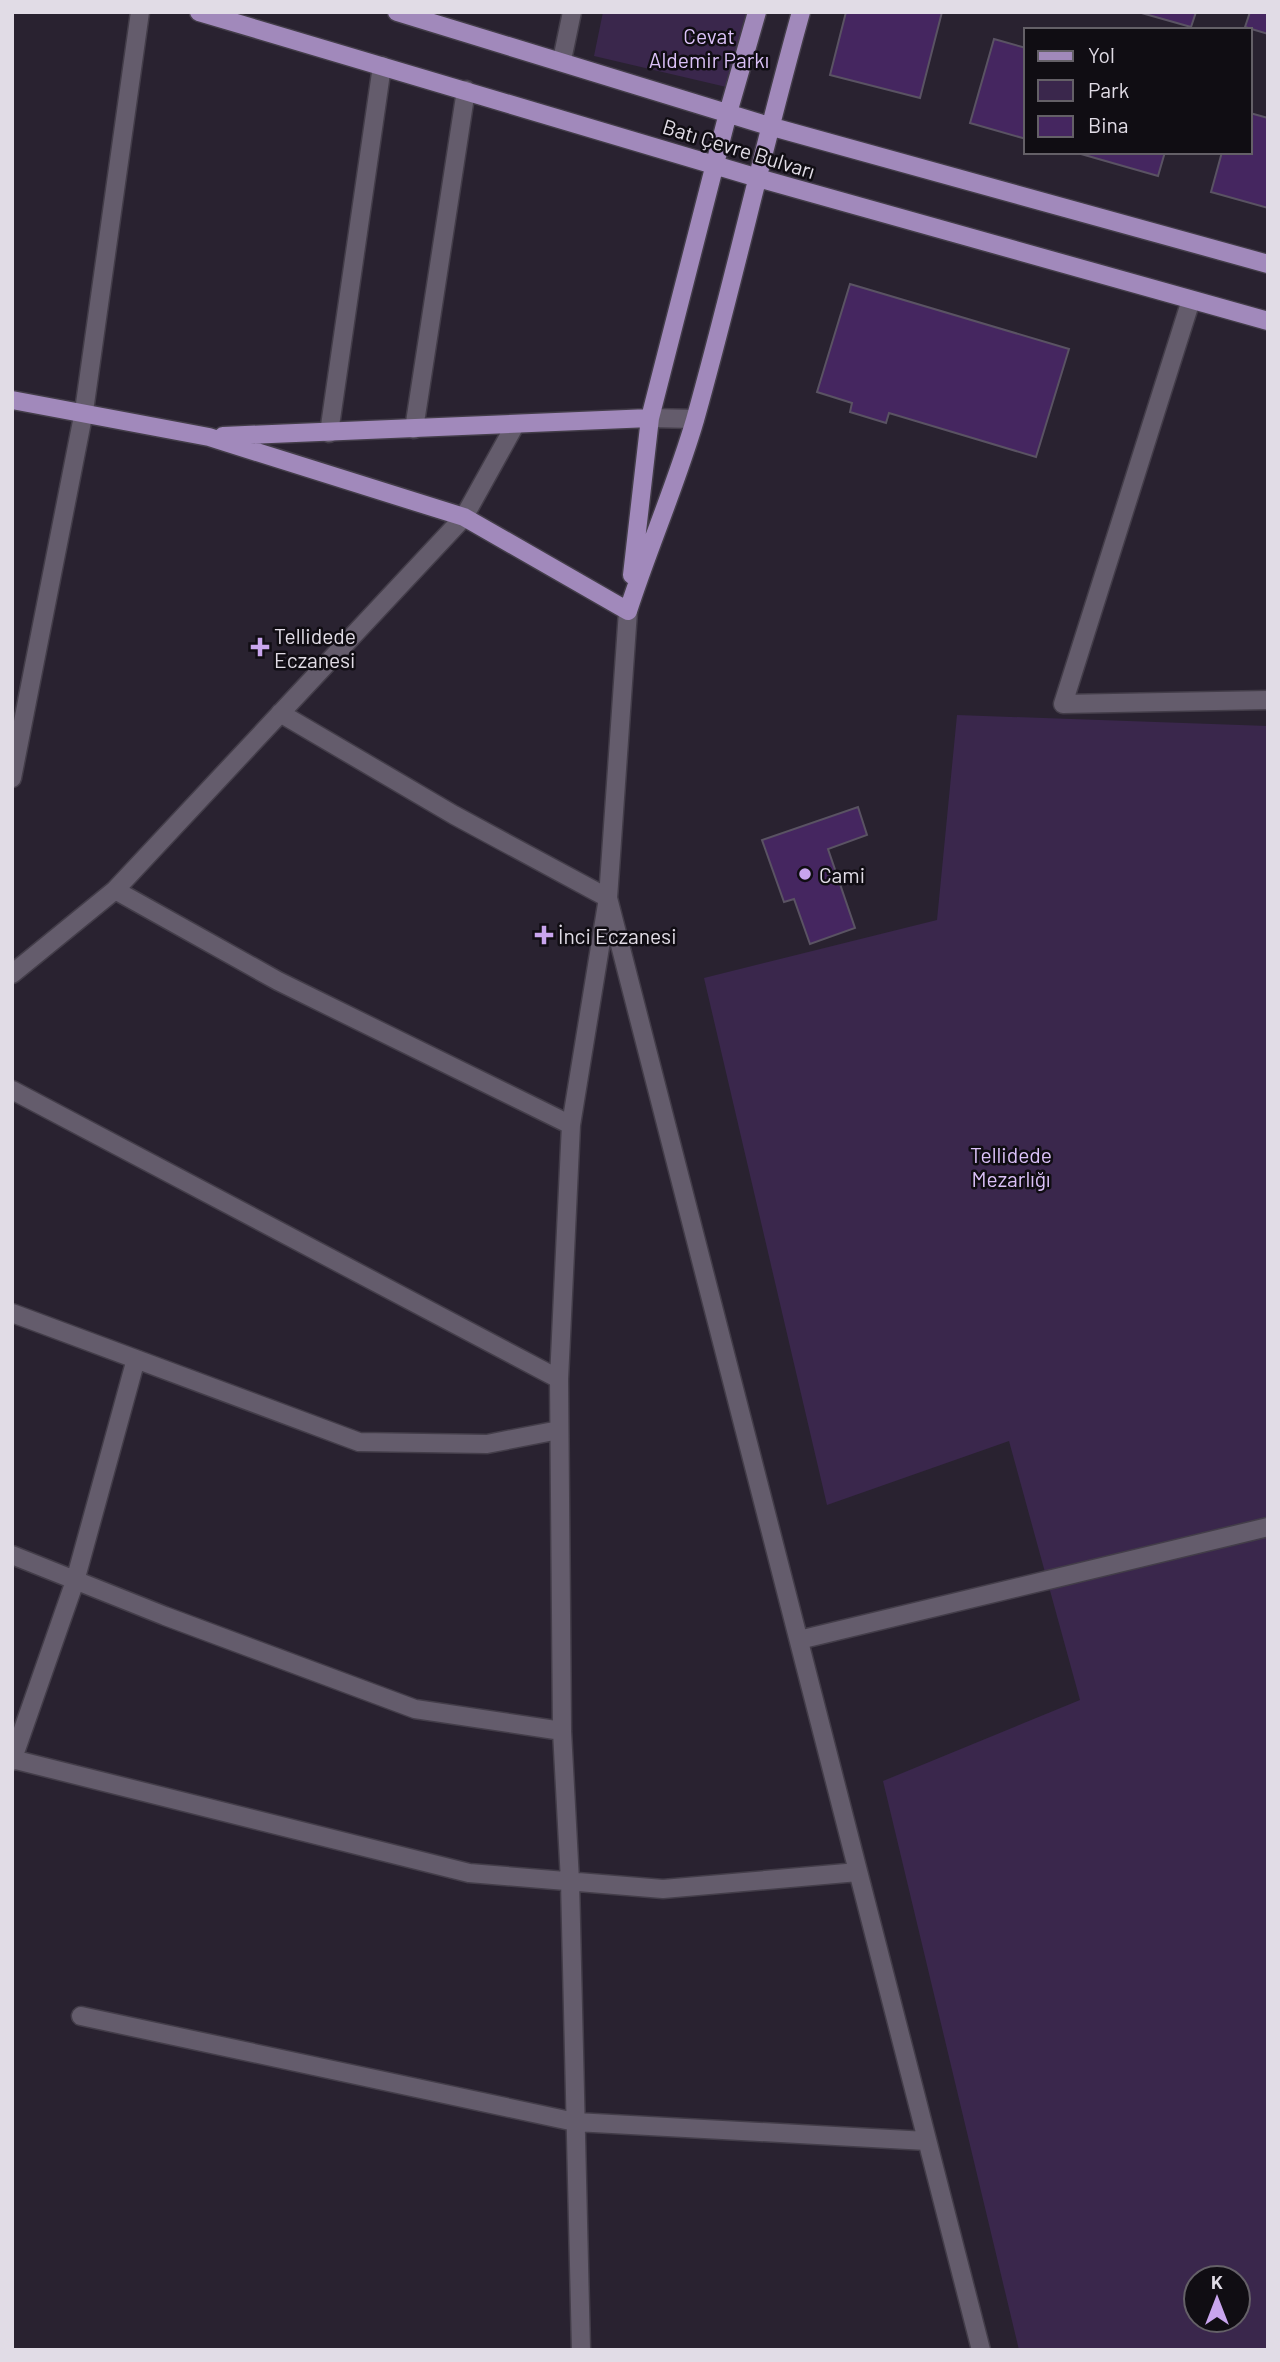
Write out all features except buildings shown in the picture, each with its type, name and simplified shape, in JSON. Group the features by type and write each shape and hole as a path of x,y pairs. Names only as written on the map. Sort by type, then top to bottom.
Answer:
{"main road":[{"name":"Batı Çevre Bulvarı","path":"199,12 758,178 1268,321"},
{"name":"Batı Çevre Bulvarı","path":"397,12 769,125 1268,264"},
{"path":"628,611 650,418 728,113 757,12"},
{"path":"628,611 642,568 667,509 695,419 758,178 769,125 801,12"},
{"path":"12,400 84,411 209,437 464,517 628,611"},
{"path":"209,437 650,418"}],"street":[{"path":"12,778 84,411 140,12"},
{"path":"562,60 572,12"},
{"path":"329,433 382,66"},
{"path":"414,429 466,90"},
{"path":"1191,300 1063,704 1268,700"},
{"path":"650,418 695,419"},
{"path":"12,974 115,891 464,517 515,425"},
{"path":"581,2350 570,1881 562,1731 559,1379 571,1125 608,898 628,611"},
{"path":"280,713 454,815 608,898 981,2350"},
{"path":"115,891 278,981 571,1125"},
{"path":"12,1090 559,1379"},
{"path":"12,1313 359,1442 487,1444 559,1430"},
{"path":"136,1359 75,1581 12,1759 469,1873 663,1889 858,1872"},
{"path":"799,1640 1268,1527"},
{"path":"12,1555 415,1709 562,1731"},
{"path":"81,2017 575,2122 927,2141"}],"green space":[{"name":"Cevat Aldemir Parkı","path":"603,12 752,12 735,89 594,56"},
{"name":"Tellidede Mezarlığı","path":"957,715 1268,726 1268,2350 1019,2350 883,1781 1080,1700 1009,1441 827,1505 704,978 937,920"}],"place":[{"name":"Tellidede Eczanesi","path":"260,647"},
{"name":"Cami","path":"805,874"},
{"name":"İnci Eczanesi","path":"544,935"}]}
